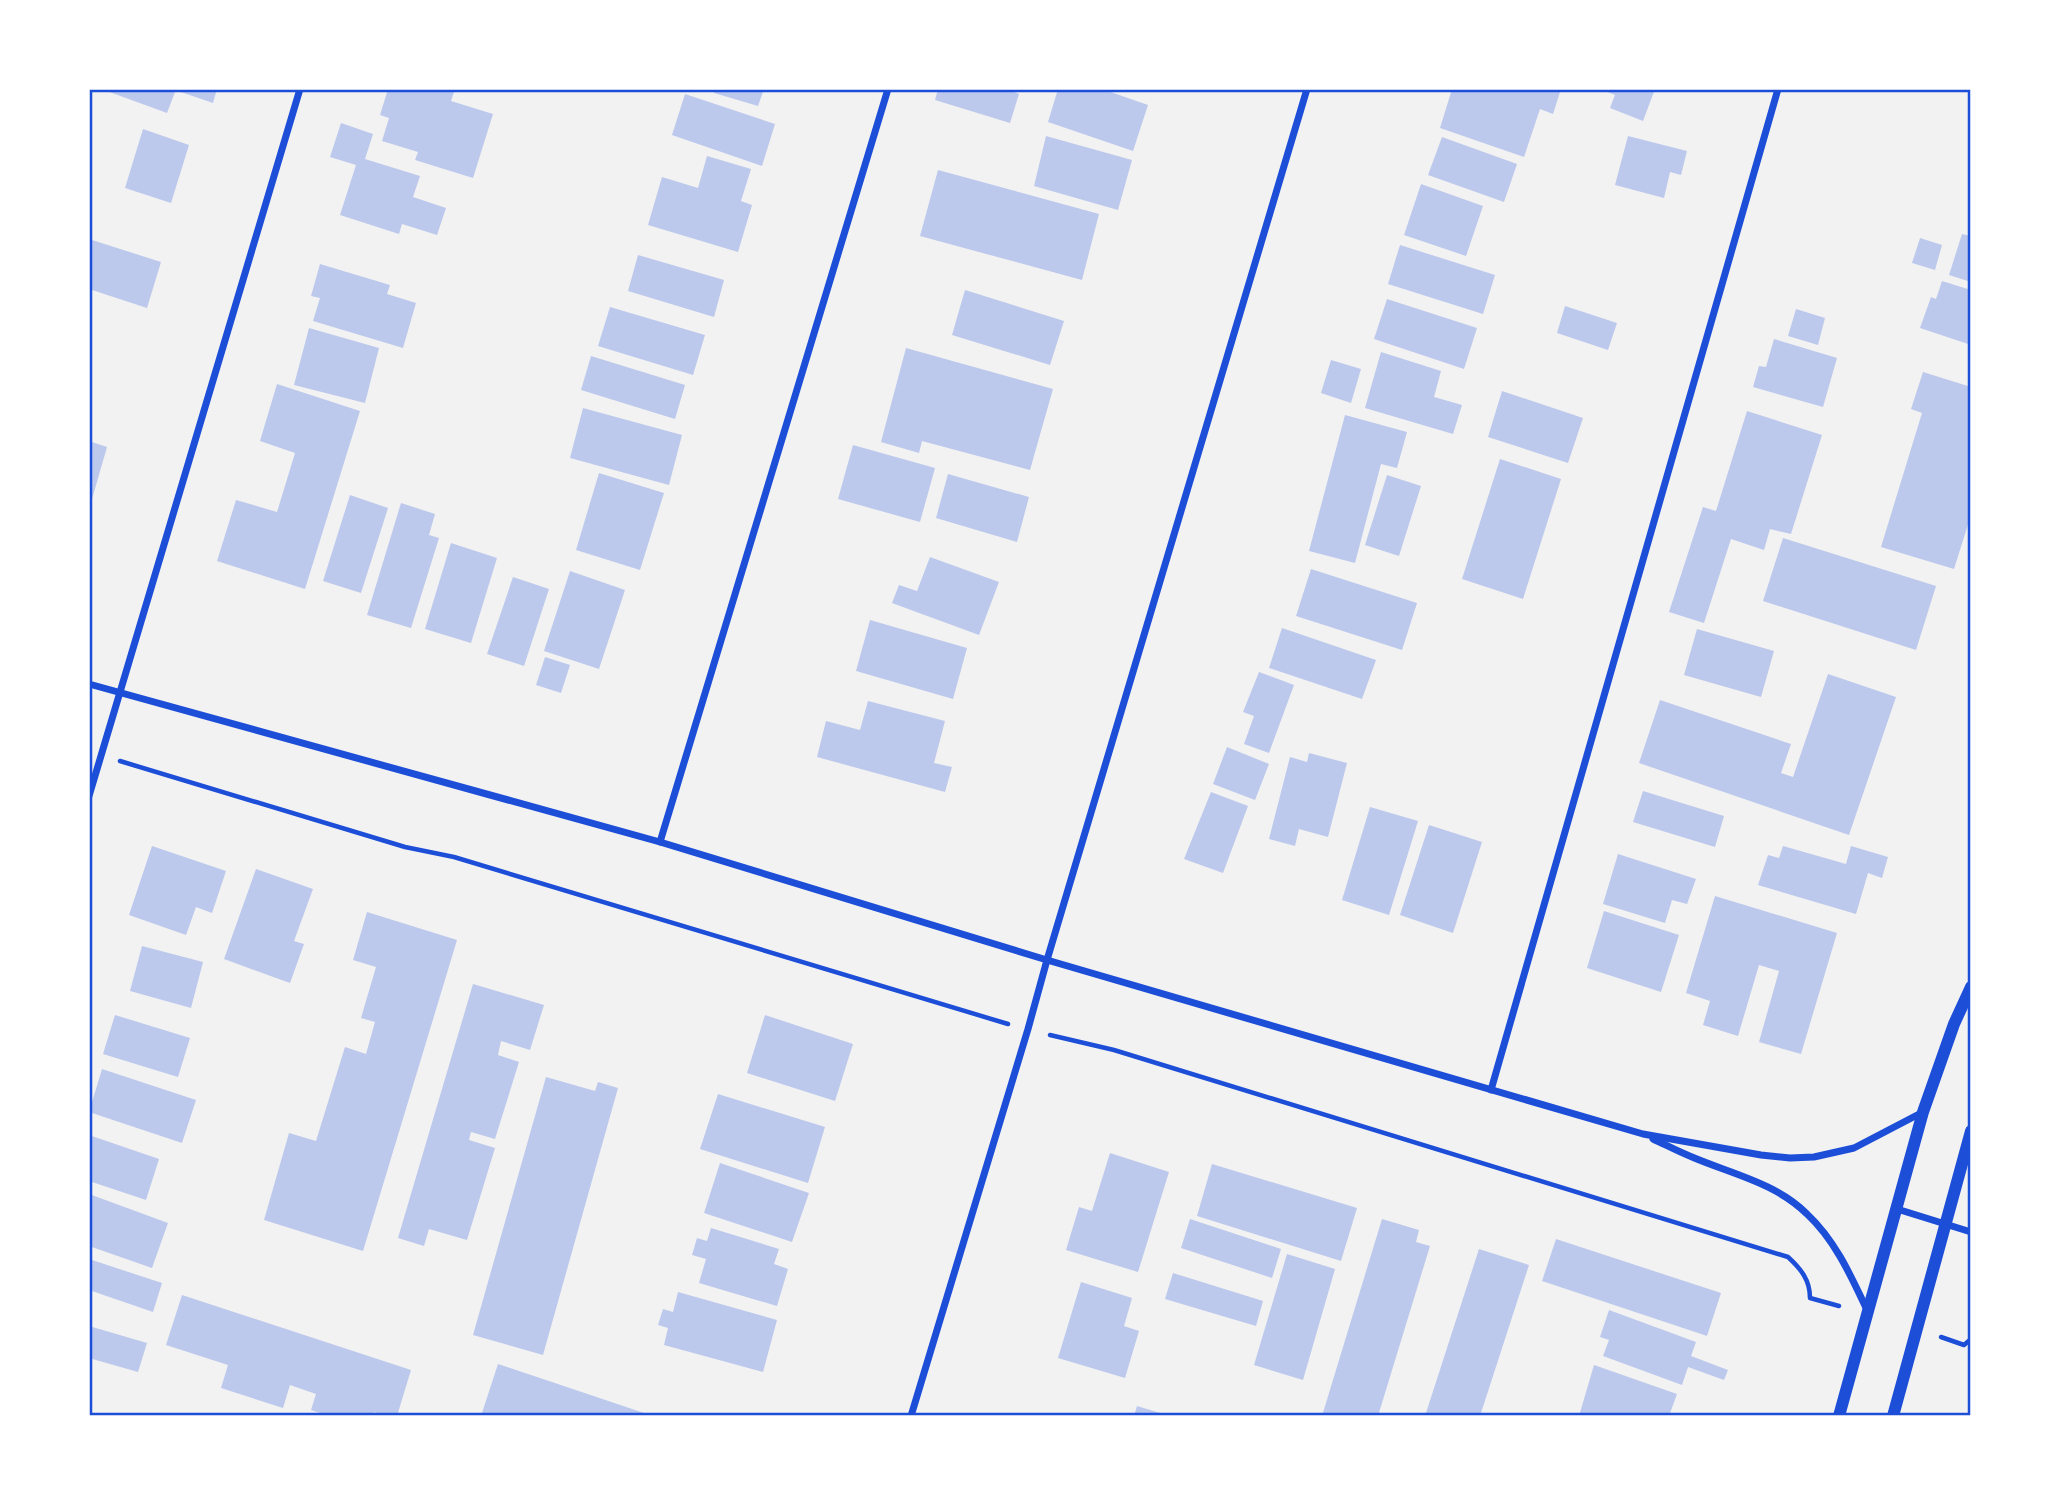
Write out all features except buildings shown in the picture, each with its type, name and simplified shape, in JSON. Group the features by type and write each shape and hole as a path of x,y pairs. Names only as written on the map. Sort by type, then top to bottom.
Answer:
{"street":[{"path":"89,796 300,89"},
{"path":"660,842 888,89"},
{"path":"911,1416 1307,89"},
{"path":"1491,1090 1778,89"},
{"path":"89,684 660,842 1047,960 1643,1135 1761,1155 1814,1157 1854,1149 1923,1112"},
{"path":"1839,1416 1923,1112 1954,1024 1971,987"},
{"path":"1893,1416 1971,1131"},
{"path":"1643,1135 1788,1198 1808,1214 1825,1234 1853,1279 1869,1314"},
{"path":"1897,1209 1971,1232"}]}
